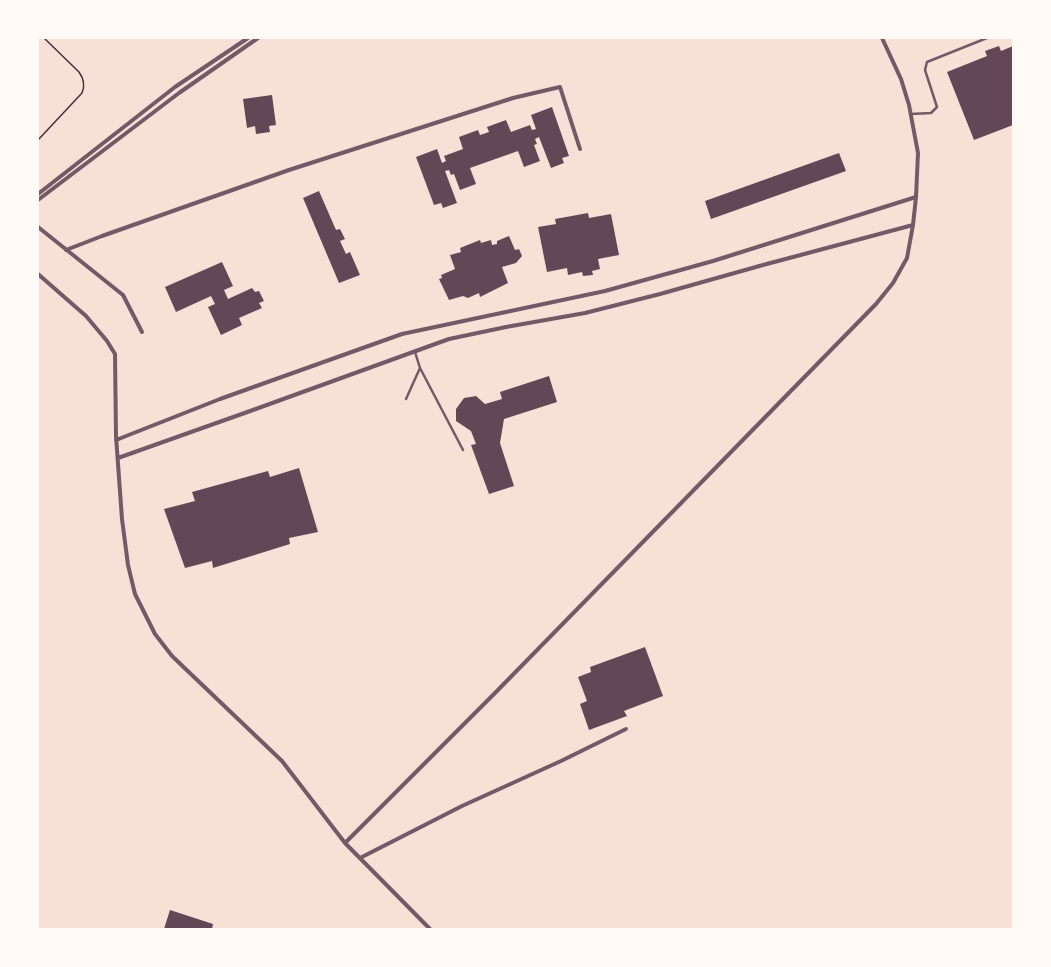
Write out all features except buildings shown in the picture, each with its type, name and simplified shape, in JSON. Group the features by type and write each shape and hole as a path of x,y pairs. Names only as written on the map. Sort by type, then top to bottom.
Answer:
{"street":[{"path":"38,194 176,87 248,38"},
{"path":"38,200 179,93 258,38"},
{"path":"345,843 495,693 876,304 893,283 906,258 916,197 918,153 901,79 882,38"},
{"path":"66,250 289,170 514,98 560,87 580,149"},
{"path":"116,440 220,399 402,334 605,292 713,261 916,197"},
{"path":"118,458 449,339 585,313 912,225"},
{"path":"38,227 122,295 142,332"},
{"path":"38,274 86,316 107,340 115,354 116,440 122,519 128,565 135,594 155,634 172,656 282,761 345,843 430,929"},
{"path":"360,858 462,806 561,761 626,728"}],"lane":[{"path":"910,114 931,113 937,107 925,70 927,62 987,38"},
{"path":"415,352 420,368 463,450"},
{"path":"406,399 420,368"}],"path":[{"path":"38,140 82,93 84,86 83,79 79,72 44,38"}]}
